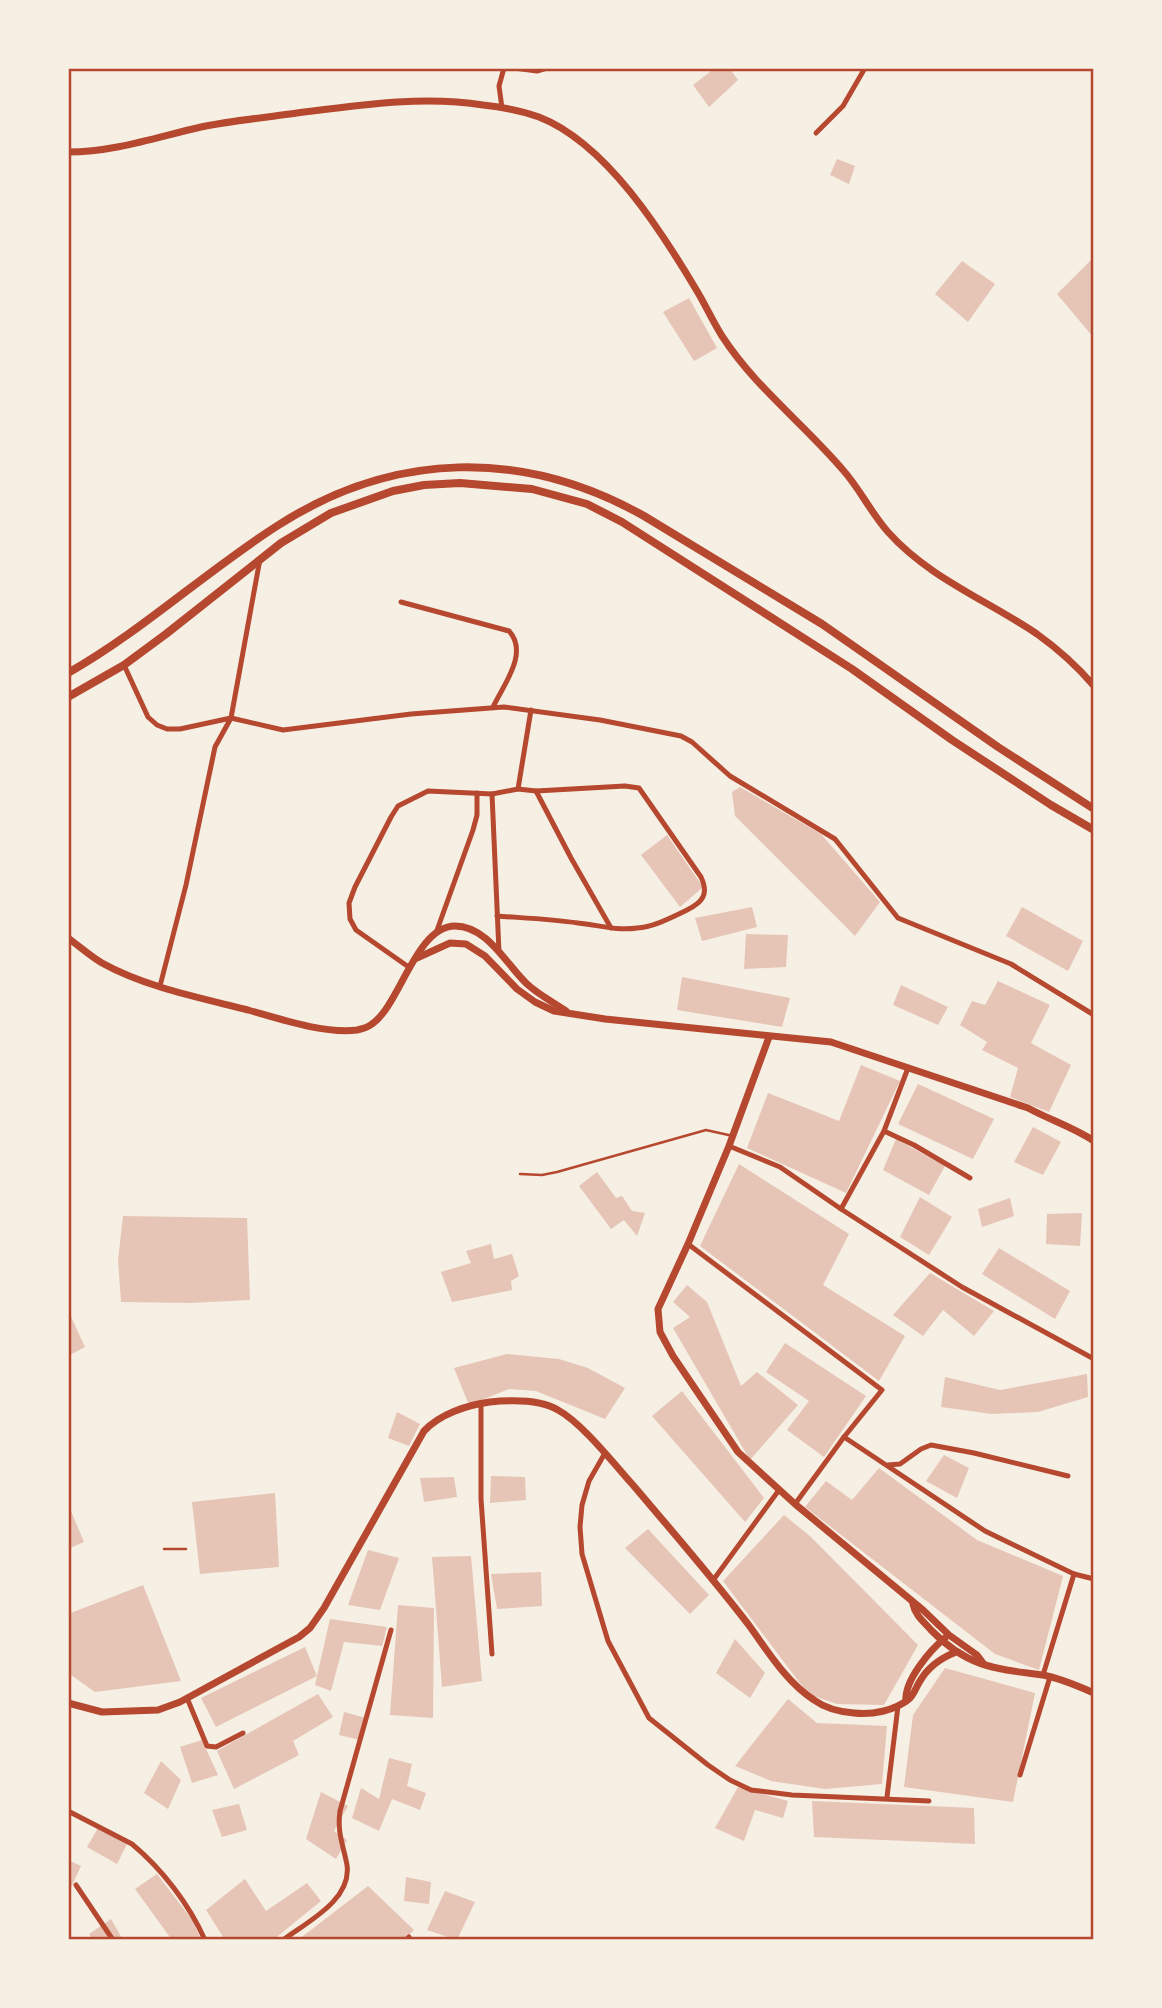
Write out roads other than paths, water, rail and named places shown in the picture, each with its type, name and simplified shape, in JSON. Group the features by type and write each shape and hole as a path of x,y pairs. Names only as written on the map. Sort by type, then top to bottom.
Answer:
{"main road":[{"path":"68,673 126,637 276,527 344,489 380,478 448,467 479,467 542,475 617,500 728,566 822,624 998,747 1094,809"},
{"path":"68,697 124,665 281,543 331,513 393,491 424,485 460,483 532,489 587,504 694,565 852,669 952,740 1094,830"},
{"path":"852,669 862,652"}],"street":[{"path":"502,108 499,86 504,68"},
{"path":"514,68 537,71 547,68"},
{"path":"816,133 843,106 865,68"},
{"path":"68,152 106,149 204,127 400,102 452,102 502,108 539,117 596,154 635,197 680,262 722,336 762,387 845,471 887,531 920,562 952,585 1035,633 1076,665 1094,686"},
{"path":"160,986 186,885 215,747 231,718 260,559"},
{"path":"401,602 509,631 516,638 519,648 494,707"},
{"path":"124,665 139,703 148,717 157,725 180,729 231,718 282,730 494,707 600,720 681,736 692,742 730,776 835,839 898,918 1012,964 1094,1015"},
{"path":"518,789 531,710"},
{"path":"410,968 356,930 350,919 349,903 398,806 428,791 492,794 518,789 536,791 625,786 639,788 704,884 705,895 698,905 668,919 639,928 611,928 497,916"},
{"path":"536,791 611,928"},
{"path":"436,933 474,830 477,793"},
{"path":"492,794 499,953"},
{"path":"68,938 102,963 160,986 298,1023 358,1030 376,1021 425,942 445,927 468,928 499,953 528,985 567,1012"},
{"path":"417,958 450,943 466,944 485,956 517,989 554,1011 605,1019 831,1042 1028,1108 1075,1128 1094,1141"},
{"path":"769,1037 729,1146 657,1309 660,1332 673,1356 738,1452 795,1504 913,1604 923,1609 956,1651 971,1661 1009,1672 1046,1676 1094,1693"},
{"path":"841,1209 884,1131 908,1068"},
{"path":"884,1131 914,1145 970,1178"},
{"path":"729,1146 780,1167 962,1287 1094,1359"},
{"path":"688,1244 882,1390 795,1504"},
{"path":"481,1403 481,1499 492,1654"},
{"path":"68,1703 102,1712 142,1712 170,1706 291,1641 310,1628 347,1570 424,1431 432,1422 446,1414 481,1403 537,1403 565,1415 605,1453 714,1579 781,1668 813,1700 838,1711 853,1713 880,1712 898,1706 912,1696 924,1674 939,1660 956,1651"},
{"path":"844,1437 985,1531 1074,1574 1094,1579"},
{"path":"885,1465 900,1464 931,1445 1068,1476"},
{"path":"605,1453 589,1480 582,1505 582,1554 608,1641 649,1718 719,1772 751,1790 792,1796 887,1797 929,1801"},
{"path":"714,1579 779,1490"},
{"path":"1020,1776 1066,1594 1074,1574"},
{"path":"283,1940 338,1898 346,1884 346,1864 338,1833 340,1811 391,1630"},
{"path":"946,1638 977,1655 983,1663"},
{"path":"906,1701 906,1692 925,1658 946,1638"},
{"path":"187,1698 209,1747 216,1747 243,1734"},
{"path":"887,1797 898,1706"},
{"path":"68,1811 141,1851 173,1888 205,1940"},
{"path":"76,1885 113,1940"}],"lane":[{"path":"520,1174 542,1175 557,1172 706,1130 733,1136"},
{"path":"164,1549 186,1549"}]}
